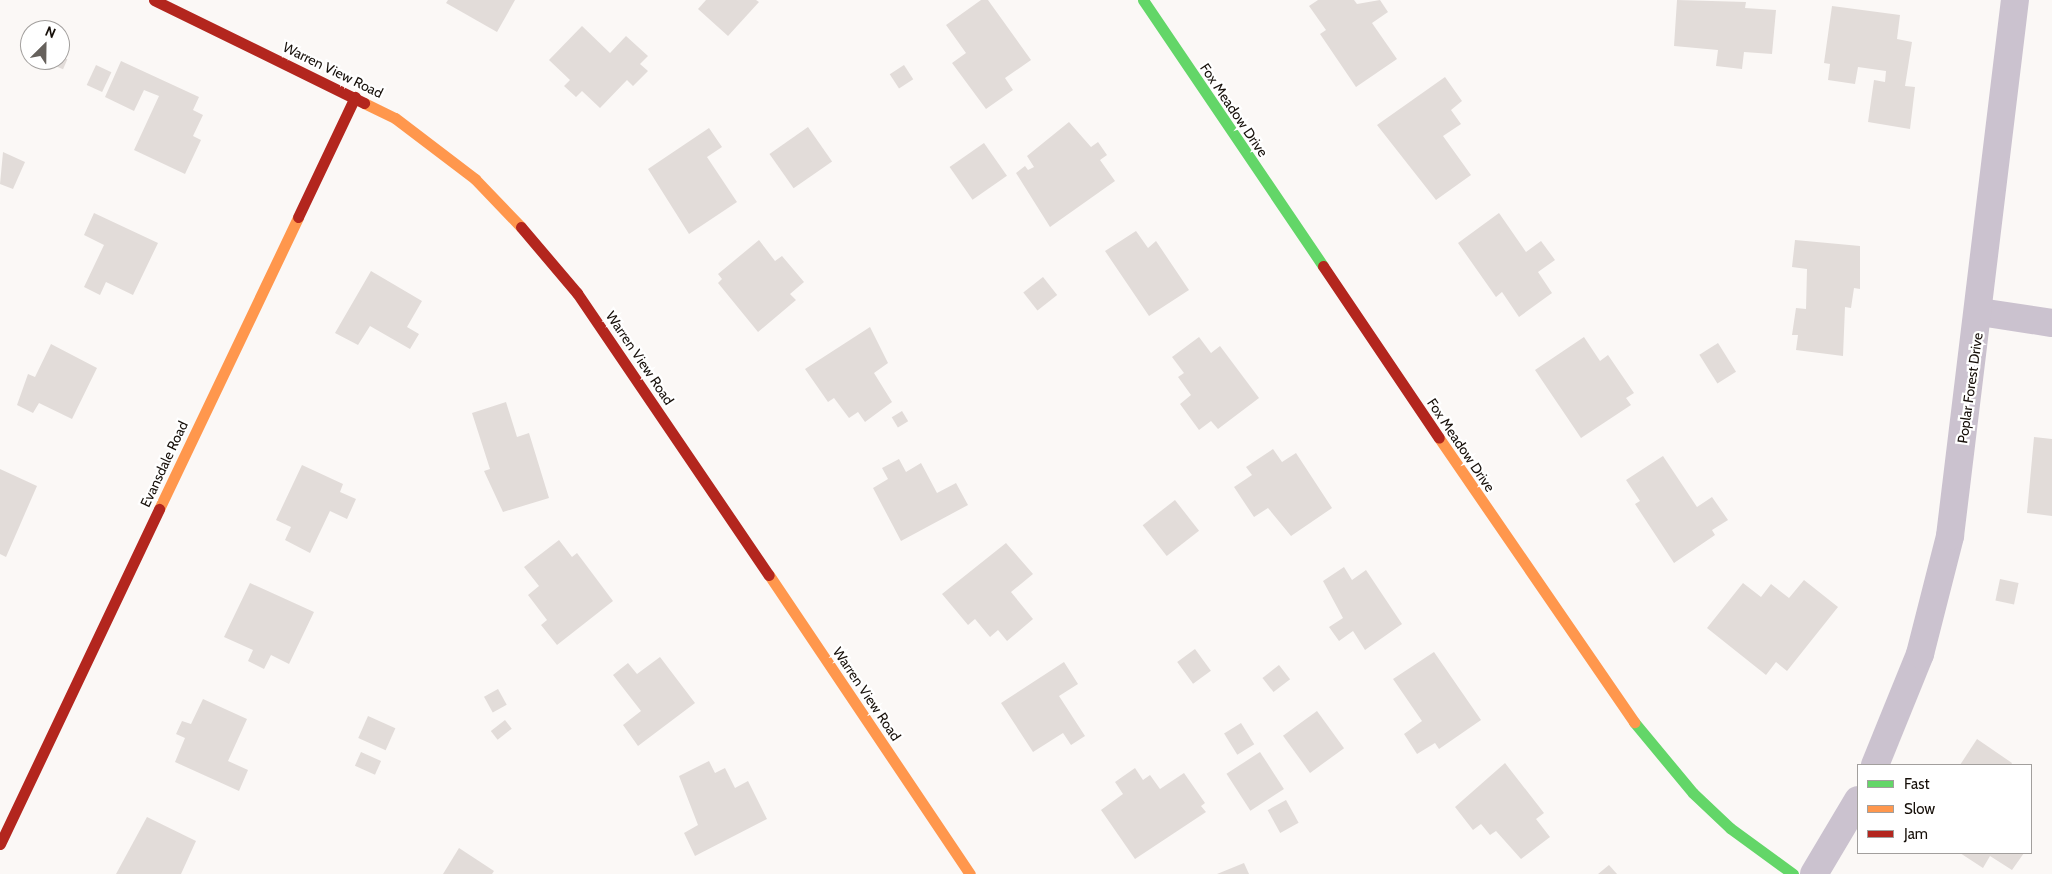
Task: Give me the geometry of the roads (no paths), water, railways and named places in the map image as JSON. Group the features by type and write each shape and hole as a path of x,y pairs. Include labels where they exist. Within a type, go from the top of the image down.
{"street":[{"name":"Warren View Road","path":"154,0 356,97 395,118 475,179 545,252 620,354 970,874"},
{"name":"Fox Meadow Drive","path":"1142,0 1617,701 1693,793 1730,828 1793,874"},
{"name":"Poplar Forest Drive","path":"1875,764 1920,654 1950,536 1980,312 2015,0"},
{"name":"Evansdale Road","path":"0,844 356,97"},
{"path":"1980,312 2052,324"},
{"path":"1814,874 1857,802"}]}
